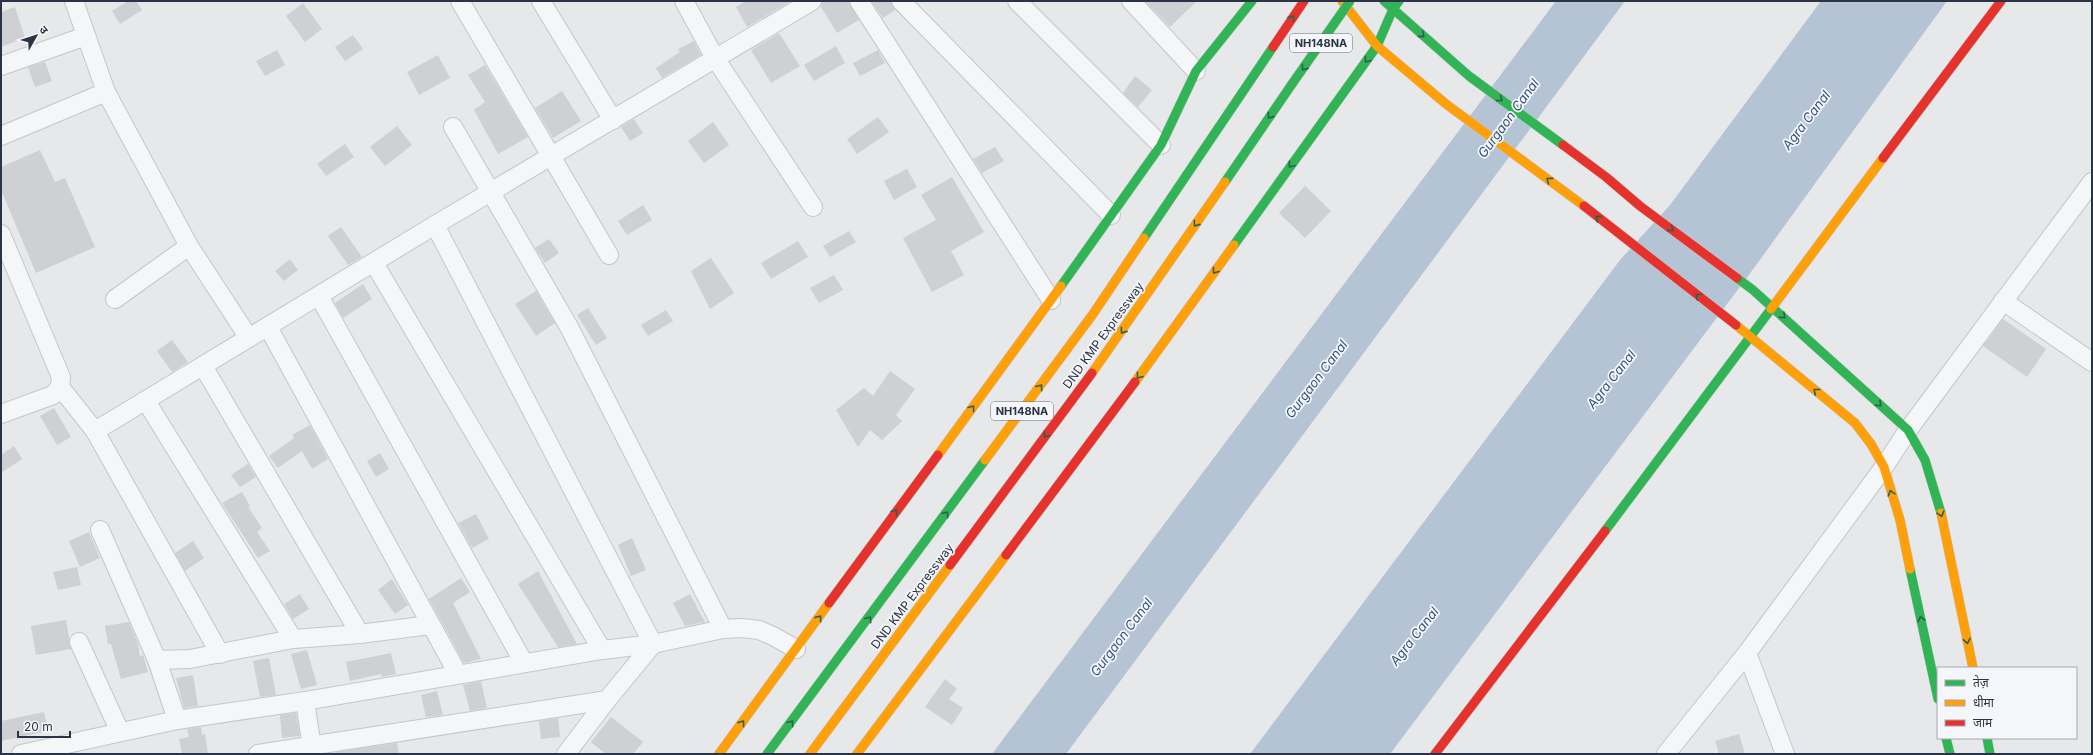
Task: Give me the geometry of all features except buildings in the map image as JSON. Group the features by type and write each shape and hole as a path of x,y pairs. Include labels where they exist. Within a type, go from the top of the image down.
{"main road":[{"name":"DND KMP Expressway","path":"767,754 1093,314 1264,58 1304,1"},
{"path":"1342,1 1377,46 1446,104 1580,203 1616,233 1729,319 1855,423 1872,444 1884,467 1900,520 1937,694"},
{"name":"DND KMP Expressway","path":"810,754 1118,338 1350,1"},
{"path":"1384,1 1469,76 1606,177 1640,206 1754,290 1908,430 1916,441 1926,464 1943,522 1973,667"},
{"path":"857,754 1147,366 1377,46 1392,9 1399,1"},
{"path":"1435,754 1751,337 1772,306 2002,1"},
{"path":"719,754 1052,300 1161,145 1196,71 1245,4"},
{"path":"1946,739 1950,754"},
{"path":"1987,739 1990,754"}],"street":[{"path":"74,1 106,92 189,246 249,338"},
{"path":"460,1 553,157 609,255"},
{"path":"541,1 614,120"},
{"path":"684,1 715,58 813,207"},
{"path":"95,431 435,225 553,157 715,58 812,1"},
{"path":"859,1 1052,300"},
{"path":"902,1 1111,215"},
{"path":"1017,1 1161,145"},
{"path":"1131,1 1196,71"},
{"path":"1,66 86,36"},
{"path":"1,136 106,92"},
{"path":"453,127 569,327 723,629"},
{"path":"1666,754 1747,653 1884,467 1908,430 2092,182"},
{"path":"435,225 653,644"},
{"path":"1,234 61,377 60,387 53,395 1,414"},
{"path":"115,299 189,246"},
{"path":"374,263 602,650"},
{"path":"319,296 524,663"},
{"path":"2003,301 2092,362"},
{"path":"268,327 458,674"},
{"path":"203,366 360,634"},
{"path":"60,387 95,431 220,654"},
{"path":"146,401 293,639"},
{"path":"100,530 157,660 177,720"},
{"path":"157,660 190,659 293,639 360,634 430,625"},
{"path":"21,754 177,720 305,701 602,650 653,644 723,629 742,628 759,630 796,649"},
{"path":"79,642 120,732"},
{"path":"566,754 607,700 653,644"},
{"path":"1747,653 1785,754"},
{"path":"258,754 312,750 607,700"},
{"path":"305,701 312,750"}],"water":[{"name":"Gurgaon Canal","path":"1556,1 1625,1 1066,754 992,754"},
{"name":"Agra Canal","path":"1821,1 1947,1 1754,268 1390,754 1250,754 1620,260 1670,205"}],"traffic: fast":[{"path":"1061,286 1161,145 1196,71 1252,1"},
{"path":"1292,84 1350,1"},
{"path":"1384,1 1469,76 1563,145"},
{"path":"1234,245 1377,46 1393,9 1399,1"},
{"path":"1144,238 1273,47"},
{"path":"1225,182 1292,84"},
{"path":"1737,278 1753,290 1908,430 1925,460 1941,513"},
{"path":"1605,531 1771,309"},
{"path":"767,754 985,460"},
{"path":"1910,569 1937,694"},
{"path":"1946,739 1950,754"},
{"path":"1987,739 1990,754"}],"traffic: slow":[{"path":"1342,1 1377,46 1446,104 1584,206"},
{"path":"1771,309 1883,158"},
{"path":"1092,373 1225,182"},
{"path":"985,460 1093,314 1144,238"},
{"path":"1135,382 1234,245"},
{"path":"938,455 1061,286"},
{"path":"1736,325 1855,423 1871,444 1884,467 1900,520 1910,569"},
{"path":"1941,513 1973,667"},
{"path":"857,754 1006,555"},
{"path":"810,754 950,565"},
{"path":"719,754 829,603"}],"traffic: jam":[{"path":"1273,47 1304,1"},
{"path":"1883,158 2001,1"},
{"path":"1563,145 1606,177 1640,206 1737,278"},
{"path":"1584,206 1736,325"},
{"path":"950,565 1092,373"},
{"path":"1006,555 1135,382"},
{"path":"829,603 938,455"},
{"path":"1435,754 1605,531"}]}
